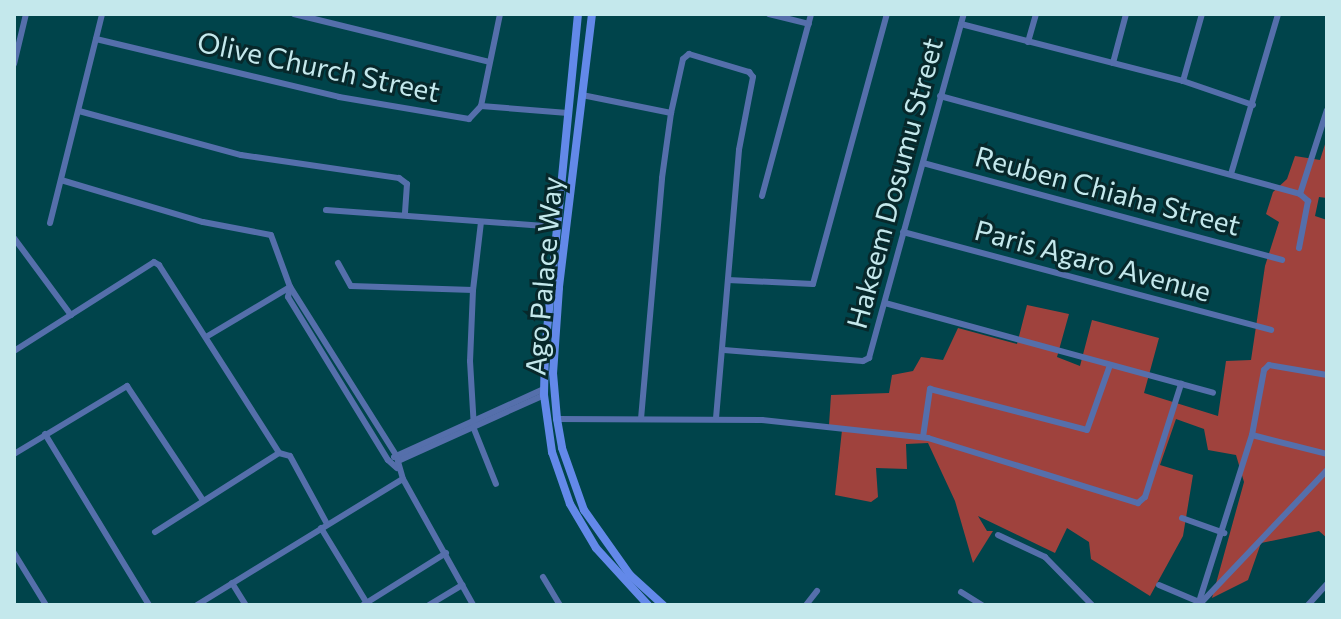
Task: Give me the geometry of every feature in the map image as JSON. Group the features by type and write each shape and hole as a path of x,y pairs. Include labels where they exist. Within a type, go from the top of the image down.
{"main road":[{"name":"Ago Palace Way","path":"592,14 559,288 553,373 557,419 565,460 584,510 630,575 663,605"},
{"name":"Ago Palace Way","path":"577,17 544,392 552,452 570,504 596,548 648,605"},
{"path":"577,17 590,26"},
{"path":"575,33 589,38"}],"street":[{"path":"14,64 26,14"},
{"path":"50,223 102,14"},
{"path":"294,14 489,62"},
{"path":"500,14 481,106 568,113"},
{"path":"769,14 809,24"},
{"path":"762,196 811,14"},
{"path":"728,280 813,284 887,14"},
{"name":"Hakeem Dosumu Street","path":"724,350 863,361 869,358 964,14"},
{"path":"1028,42 1036,14"},
{"path":"1113,63 1126,14"},
{"path":"1183,81 1202,14"},
{"path":"1231,174 1278,14"},
{"path":"961,24 1183,81 1253,105"},
{"name":"Olive Church Street","path":"96,39 339,97 459,118 469,119 481,106"},
{"path":"641,419 671,113 685,55 749,72 753,77 739,150 716,418"},
{"path":"582,95 671,113"},
{"path":"940,96 1300,194 1308,201 1299,248"},
{"path":"1300,194 1327,110"},
{"path":"79,111 241,155 399,178 407,184 405,215"},
{"name":"Reuben Chiaha Street","path":"923,163 1282,260"},
{"path":"61,180 203,222 271,235 290,287 394,462 473,605"},
{"path":"326,210 557,227"},
{"path":"481,222 473,290 470,361 474,426 496,484"},
{"name":"Paris Agaro Avenue","path":"903,232 1271,330"},
{"path":"14,238 71,315"},
{"path":"14,351 154,262 206,337 279,453 290,456 366,604 446,553"},
{"path":"338,263 351,286 473,290"},
{"path":"206,337 290,287"},
{"path":"885,303 1213,393"},
{"path":"923,437 930,389 1087,430 1110,365"},
{"path":"1199,604 1224,533 1252,435 1267,367 1327,375"},
{"path":"557,419 716,418 923,437 1138,503 1145,497 1181,384"},
{"path":"14,454 127,386 202,499"},
{"path":"394,462 544,392"},
{"path":"45,434 149,605"},
{"path":"1252,435 1327,454"},
{"path":"155,532 202,499 279,453"},
{"path":"1199,604 1327,470"},
{"path":"197,605 403,479"},
{"path":"1182,518 1224,533"},
{"path":"998,535 1045,557 1092,605"},
{"path":"14,553 46,605"},
{"path":"543,577 560,605"},
{"path":"232,583 246,605"},
{"path":"1308,605 1327,584"},
{"path":"429,605 462,585"},
{"path":"1159,585 1199,604"},
{"path":"806,605 817,591"},
{"path":"961,592 982,605"}],"shaded area":[{"path":"1327,138 1327,198 1319,197 1315,216 1327,220 1327,538 1319,531 1261,543 1248,580 1212,598 1244,482 1236,455 1208,450 1204,429 1176,419 1160,465 1193,475 1183,536 1150,596 1091,559 1089,542 1067,528 1055,553 978,516 987,531 993,531 973,563 955,501 928,443 906,444 907,469 876,468 878,497 871,502 835,495 842,430 829,425 831,395 889,393 892,375 913,371 921,357 943,360 958,328 1017,344 1027,305 1069,314 1057,357 1080,366 1092,320 1159,338 1144,393 1218,416 1226,361 1251,360 1265,266 1279,222 1266,214 1273,192 1287,179 1295,156 1320,160"}]}
